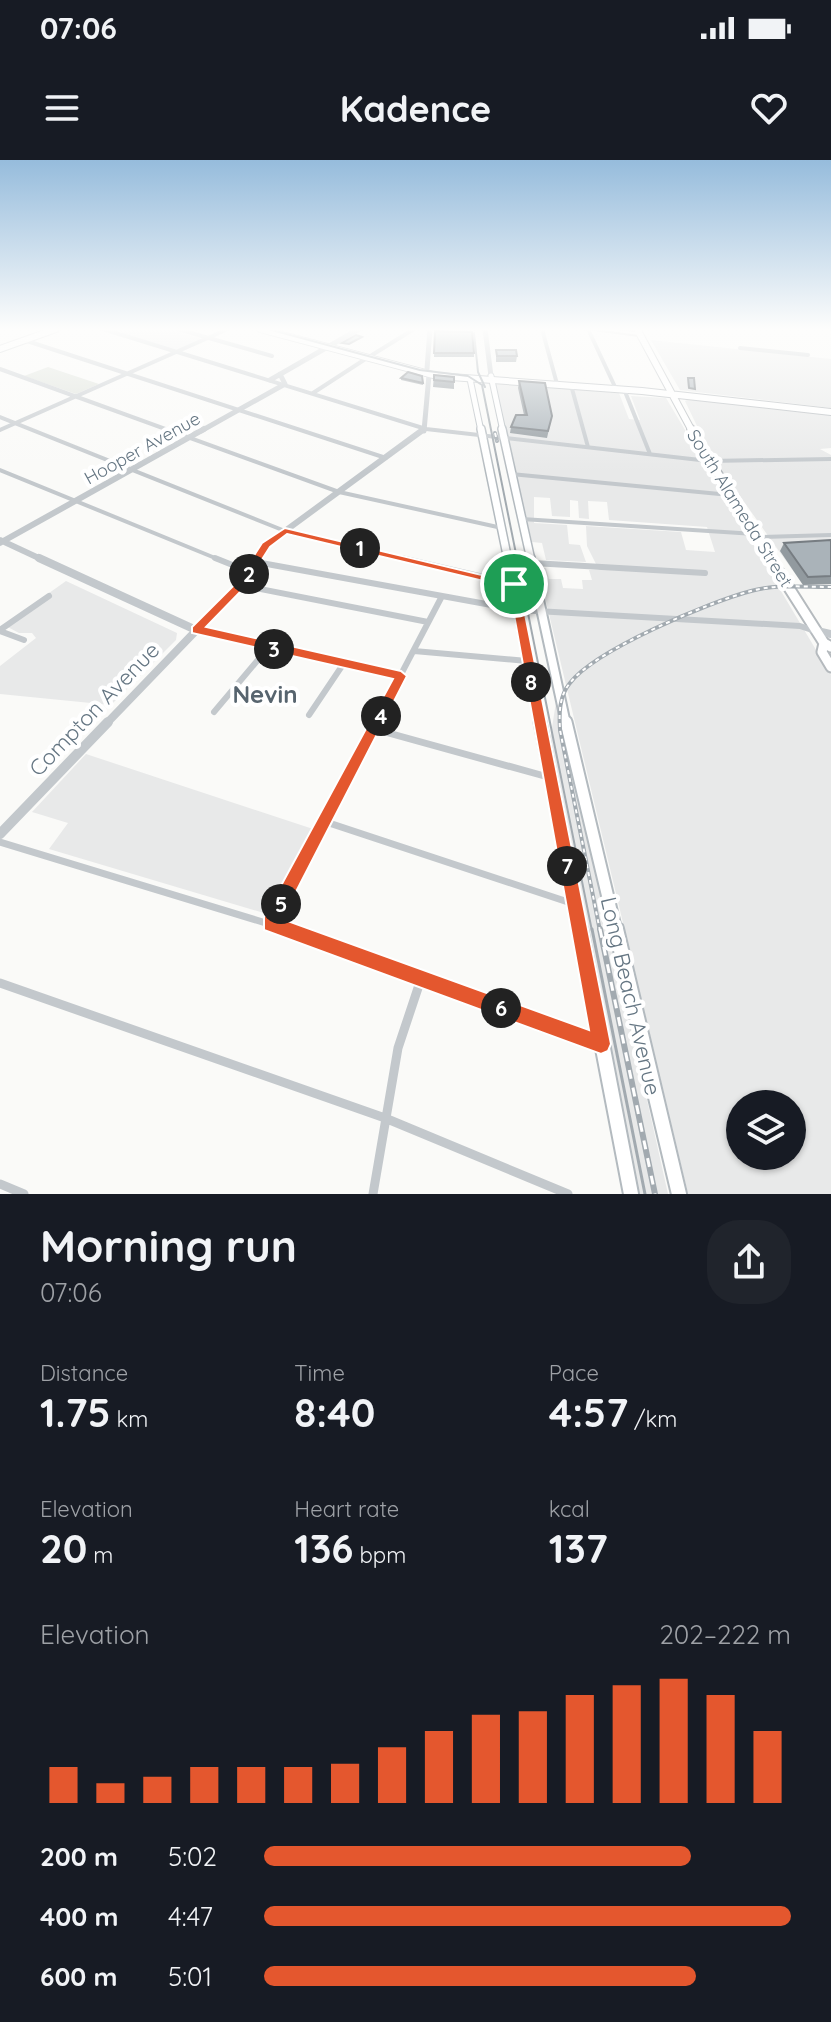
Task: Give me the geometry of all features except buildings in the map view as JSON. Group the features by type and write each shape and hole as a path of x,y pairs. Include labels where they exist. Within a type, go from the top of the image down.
{"main road":[{"path":"456,377 470,380 491,378"},
{"path":"470,380 478,377"},
{"path":"488,377 831,412"},
{"name":"South Alameda Street","path":"663,377 730,495 817,631 829,641 822,652 831,667"},
{"name":"Long Beach Avenue","path":"491,378 568,732 679,1194"},
{"name":"Long Beach Avenue","path":"470,380 514,584 548,777 631,1194"}],"street":[{"path":"22,377 339,492 502,528"},
{"path":"0,430 119,377"},
{"path":"141,377 386,459"},
{"path":"261,377 426,429 709,461 831,459"},
{"path":"270,380 275,377"},
{"path":"282,377 285,384"},
{"path":"313,393 337,377"},
{"path":"426,429 428,377"},
{"path":"555,377 557,384"},
{"path":"614,377 650,454"},
{"name":"Hooper Avenue","path":"1,541 285,384"},
{"path":"571,385 588,447"},
{"path":"0,417 285,531 514,584"},
{"name":"Compton Avenue","path":"0,834 240,585 266,545 426,429"},
{"path":"0,470 250,572"},
{"path":"511,474 730,495"},
{"path":"522,519 757,535 831,535"},
{"path":"1,541 196,630 401,676"},
{"path":"256,562 519,610 800,626 817,631"},
{"path":"533,563 705,573"},
{"path":"240,585 428,622"},
{"path":"0,631 49,596"},
{"path":"270,923 326,822 441,598"},
{"path":"0,631 24,640"},
{"path":"214,712 268,648"},
{"path":"414,651 527,661"},
{"path":"309,715 344,663"},
{"path":"374,729 548,777"},
{"path":"326,822 574,904"},
{"path":"0,842 270,923 601,1044"},
{"path":"373,1194 398,1048 421,979"},
{"path":"0,983 385,1118 568,1194"},
{"path":"0,1184 24,1194"}],"shaded area":[{"path":"28,377 79,377 99,384 76,394"},
{"path":"673,377 831,377 831,408 680,390"},
{"path":"494,383 619,393 629,419 640,420 631,396 666,398 831,675 831,1194 688,1194 538,568 546,568 549,579 561,579 563,588 583,589 582,580 592,580 589,570 599,570 587,546 586,526 681,532 686,550 715,552 707,527 609,520 607,502 588,501 589,519 579,518 578,501 570,500 570,517 552,516 550,498 534,497 534,523 567,525 569,544 580,545 586,562 546,560 542,543 532,542"},
{"path":"685,401 831,415 831,448 820,449 831,455 831,585 803,585 725,475"},
{"path":"66,581 177,633 176,640 111,705 0,694 0,666 36,638 32,633 19,633 4,625"},
{"path":"557,696 668,1194 635,1194 551,769 550,740"},
{"path":"86,754 313,829 267,914 49,849 68,823 32,812"}],"tram line":[{"path":"470,377 482,385 592,931"},
{"path":"480,377 485,387"},
{"path":"592,929 645,1194"}],"railway":[{"path":"495,433 497,441"},
{"path":"600,931 560,730 560,705 566,688 583,670 627,642 709,605 761,589 831,587"},
{"path":"600,929 655,1194"}],"district":[{"name":"Nevin","path":"265,694"}],"route":[{"path":"285,531 514,584 548,777 601,1044 270,923 401,676 196,630 240,585 266,545 285,531"}]}
